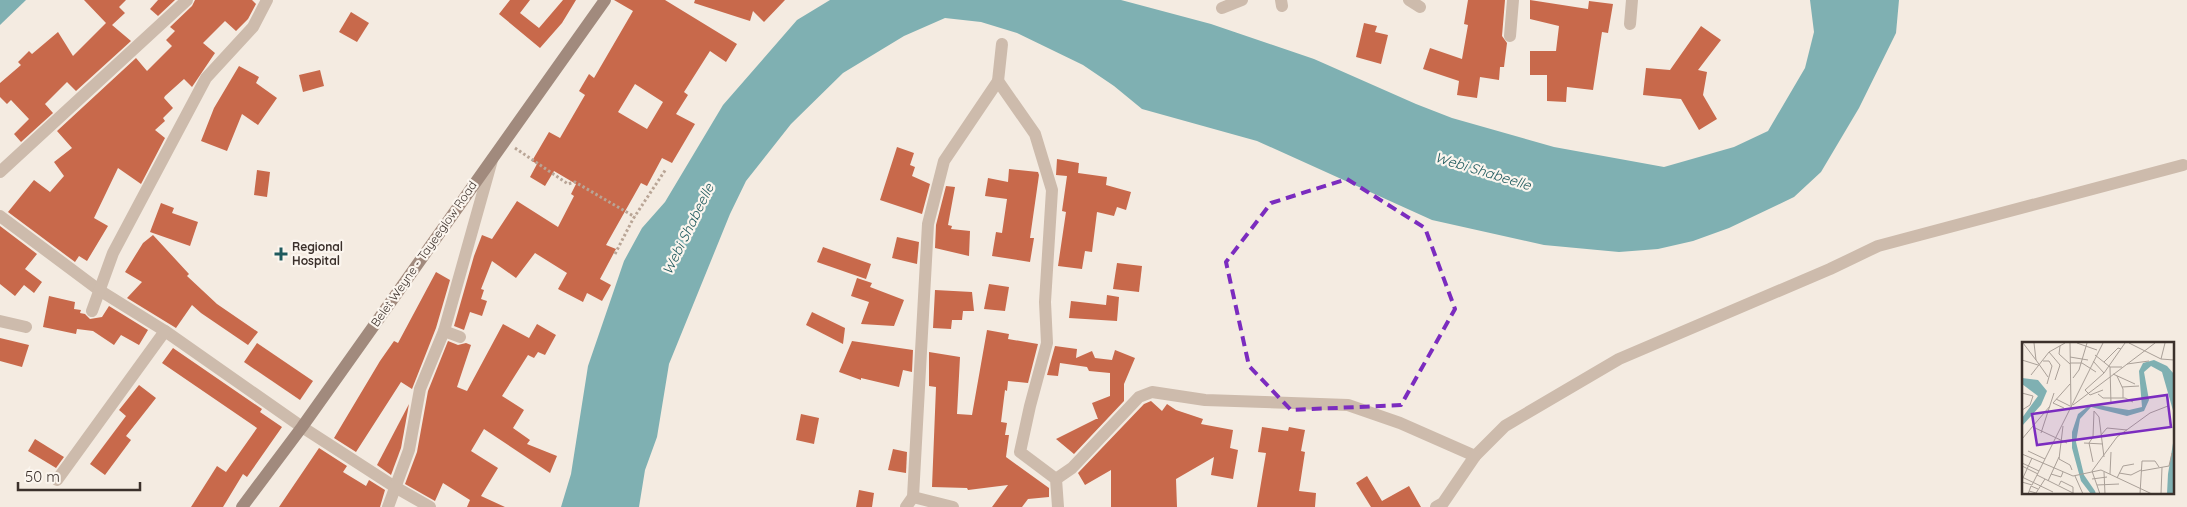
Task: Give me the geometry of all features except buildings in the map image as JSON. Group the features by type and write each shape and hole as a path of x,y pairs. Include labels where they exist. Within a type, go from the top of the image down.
{"main road":[{"name":"Belet Weyne - Tayeeglow Road","path":"242,507 302,427 493,155 605,0"}],"street":[{"path":"0,172 187,0"},
{"path":"92,311 113,253 206,78 253,27 267,0"},
{"path":"1222,8 1242,0"},
{"path":"1510,36 1513,0"},
{"path":"1630,24 1632,0"},
{"path":"953,507 910,502 928,224 944,161 998,81 1002,44"},
{"path":"998,81 1035,134 1052,190 1046,302 1047,343 1020,452 1056,478"},
{"path":"388,507 410,450 420,390 444,331 493,155"},
{"path":"1436,507 1443,503 1474,456 1505,426 1619,359 1830,269 1878,246 2183,165"},
{"path":"0,216 99,290 165,331 302,427 395,487 430,507"},
{"path":"0,321 26,327"},
{"path":"57,480 165,331"},
{"path":"444,331 460,337"},
{"path":"1056,478 1072,468 1138,397 1152,392 1205,400 1348,406 1400,423 1474,456"},
{"path":"1056,478 1058,507"}],"path":[{"path":"504,140 568,184 575,182 635,217"},
{"path":"615,254 633,219 666,169"}],"highlighted area":[{"path":"1347,179 1425,228 1455,309 1401,405 1291,410 1249,366 1226,262 1271,203"}],"water":[{"path":"0,0 26,0 0,25"},
{"name":"Webi Shabeelle","path":"830,0 1121,0 1211,24 1314,59 1452,118 1554,147 1664,167 1734,147 1768,131 1805,68 1814,32 1810,0 1899,0 1896,33 1859,108 1821,172 1794,197 1729,228 1693,241 1658,249 1619,252 1544,245 1432,220 1257,141 1142,109 1114,86 1083,65 1017,33 981,22 945,18 904,36 843,73 791,124 746,181 730,214 669,364 657,437 645,470 639,507 561,507 571,474 588,366 624,261 642,228 665,202 723,105 797,20"}],"place":[{"name":"Regional Hospital","path":"281,254"}]}
